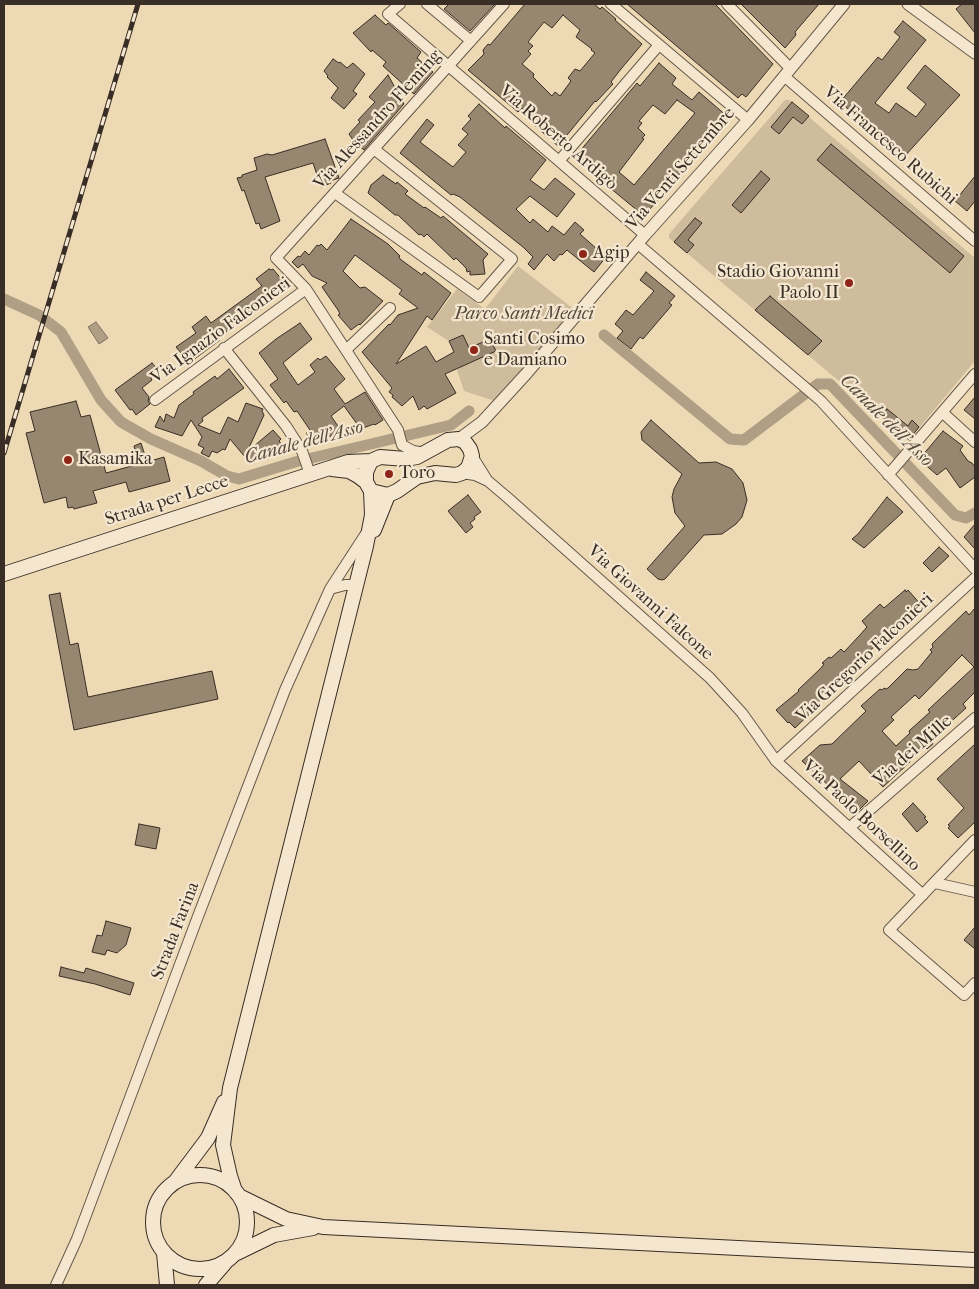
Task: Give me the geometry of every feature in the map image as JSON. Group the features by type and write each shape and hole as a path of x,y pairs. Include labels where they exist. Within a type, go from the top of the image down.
{"main road":[{"path":"366,546 388,495 417,477 434,473 456,475 468,468 471,452 465,442 460,439"},
{"name":"Strada per Lecce","path":"4,574 308,470 329,469 348,462 371,461 380,457 406,459 417,457 448,440 460,439"},
{"path":"206,1285 232,1257 244,1240 247,1225 246,1210 230,1176 223,1145 230,1088 366,546 372,515 366,472 371,461"},
{"path":"329,469 349,471 368,486 388,495"},
{"path":"230,1088 208,1138 175,1182 163,1193 155,1207 152,1223 156,1239 164,1253 174,1262 187,1268 201,1270 215,1267 274,1235 323,1226"},
{"path":"175,1182 193,1176 213,1177 225,1182 237,1193 286,1219 323,1226 975,1260"},
{"path":"164,1253 167,1285"}],"street":[{"name":"Via Roberto Ardigò","path":"400,4 388,14 559,161 642,240 821,401 891,471 975,569"},
{"path":"427,4 471,41"},
{"name":"Via Alessandro Fleming","path":"306,289 276,258 504,4"},
{"path":"611,4 748,120"},
{"name":"Via Francesco Rubichi","path":"727,4 787,72 975,241"},
{"name":"Via Venti Settembre","path":"460,439 482,422 572,322 748,120 844,4"},
{"path":"908,4 975,53"},
{"path":"559,161 659,45"},
{"path":"335,193 479,297 512,258 374,149"},
{"path":"306,289 398,430 402,445 413,451 426,453"},
{"name":"Via Ignazio Falconieri","path":"155,400 306,289"},
{"path":"346,350 390,308"},
{"path":"224,348 286,426 302,452 308,470"},
{"path":"891,471 975,374"},
{"path":"942,412 975,442"},
{"name":"Via Venti Settembre","path":"471,452 475,435 482,422"},
{"name":"Via Giovanni Falcone","path":"471,452 488,481"},
{"name":"Via Giovanni Falcone","path":"462,473 475,475 488,481 710,678 742,713 776,761"},
{"name":"Strada Farina","path":"56,1285 77,1239 193,928 285,690 330,590 369,530"},
{"name":"Via Gregorio Falconieri","path":"776,761 975,578"},
{"path":"330,590 345,585 356,585"},
{"name":"Via dei Mille","path":"849,828 975,718"},
{"name":"Via Paolo Borsellino","path":"776,761 923,896"},
{"path":"975,840 890,930 964,995 975,983"},
{"path":"935,883 975,892"}],"green space":[{"name":"Stadio Giovanni Paolo II","path":"785,100 789,100 975,258 975,361 909,440 669,238 669,234"},
{"name":"Parco Santi Medici","path":"518,266 575,310 495,401 464,391 457,370 461,366 495,351 490,339 469,348 449,341 427,327 457,289 485,309"}],"shaded area":[{"path":"96,322 108,338 99,344 88,327"}],"building":[{"path":"449,4 495,4 470,31 444,9"},
{"path":"525,4 594,4 600,9 602,7 642,44 611,82 613,84 595,101 558,146 531,122 534,118 522,108 518,112 468,70 484,54 483,50 488,44 490,45","holes":["563,15 580,30 576,37 595,53 580,71 575,69 568,78 571,81 560,96 555,92 552,96 533,77 534,74 522,64 531,54 528,51 533,46 528,42 544,22 552,28"]},
{"path":"627,4 715,4 773,64 746,97 742,94 738,98"},
{"path":"741,4 819,4 795,32 796,35 785,48"},
{"path":"962,4 975,4 975,33 956,9"},
{"path":"375,15 386,25 388,23 421,52 417,58 433,72 414,94 383,66 386,62 372,50 371,52 353,33"},
{"path":"903,21 926,40 875,103 889,113 896,103 916,117 926,104 907,88 925,65 960,95 904,157 840,102 878,57 882,60 900,37 894,32"},
{"path":"333,59 347,68 353,63 365,74 353,91 357,94 344,109 331,98 338,88 324,71"},
{"path":"659,63 676,78 672,84 692,100 699,92 728,117 644,216 574,158 637,83 640,86","holes":["677,100 695,113 634,185 619,172 644,139 642,138 645,135 638,128 642,123 639,121 653,105 665,114"]},
{"path":"388,75 404,104 364,150 355,143 349,134 360,122 358,120 375,102 369,97"},
{"path":"792,102 809,116 802,124 793,117 779,134 771,127"},
{"path":"479,104 505,128 506,126 546,160 530,180 544,190 555,178 575,194 557,217 530,196 516,209 530,223 533,219 548,232 552,226 564,235 575,222 584,230 580,234 606,257 594,272 567,250 554,261 547,254 534,270 528,264 533,257 523,247 460,197 451,195 400,153 427,119 434,125 420,142 453,167 466,152 458,145 468,134 462,129 471,119 468,116"},
{"path":"325,139 339,178 321,187 313,163 265,177 280,221 261,229 259,223 256,224 244,190 242,191 237,178 257,170 254,158 267,154 272,155"},
{"path":"831,144 964,256 950,273 817,160"},
{"path":"761,171 770,179 741,213 732,205"},
{"path":"383,175 396,184 397,182 408,191 405,194 424,208 441,218 443,216 488,254 483,260 485,274 470,275 470,271 467,272 466,268 456,258 454,260 427,234 424,237 421,234 419,235 398,215 395,215 368,193 371,185"},
{"path":"975,176 975,201 967,211 955,201"},
{"path":"695,218 702,223 688,240 694,245 687,253 674,242"},
{"path":"351,219 388,244 400,256 400,259 422,275 424,272 451,293 432,320 427,316 396,364 426,346 436,362 454,352 449,341 463,335 469,348 490,339 496,351 445,374 456,393 427,409 424,406 419,410 413,396 402,406 389,392 392,388 362,352 398,315 418,308 399,294 402,290 355,255 343,271 360,288 365,287 383,301 360,325 351,330 338,315 340,314 338,310 322,287 327,283 312,276 303,264 298,268 292,262 305,251 309,255 317,245 321,244 327,250"},
{"path":"269,269 273,269 288,287 260,310 239,324 237,322 218,339 220,340 189,363 176,347 196,333 192,327 206,316 211,323 262,286 256,279"},
{"path":"646,272 675,296 669,303 672,305 643,339 640,337 631,349 617,338 623,331 615,324 626,310 633,315 654,291 640,280"},
{"path":"770,296 822,341 808,355 755,310"},
{"path":"300,323 312,339 283,363 298,385 315,372 310,365 318,358 320,360 326,356 345,379 334,389 345,404 365,392 383,420 375,425 363,428 361,426 360,428 344,406 331,416 340,429 328,438 324,434 313,442 306,433 310,430 297,411 294,412 286,401 284,403 270,385 278,379 259,353"},
{"path":"152,363 159,371 142,388 149,397 148,401 150,404 136,415 115,390"},
{"path":"229,369 244,388 202,418 203,421 198,425 220,434 228,417 238,422 246,403 263,409 264,415 247,452 273,430 281,439 279,441 285,449 278,455 276,452 267,459 265,457 260,461 258,459 253,463 246,454 245,457 230,439 225,450 223,449 217,453 212,451 209,457 201,453 204,448 198,445 202,437 191,420 182,436 155,427 160,416 164,422 166,414 174,418 179,405 194,394 193,392 215,376 217,379"},
{"path":"975,397 975,419 964,410"},
{"name":"Kasamika","path":"76,401 81,417 90,415 106,473 139,464 134,446 141,443 147,462 164,457 170,481 129,492 126,482 93,491 97,503 74,509 73,507 68,508 66,497 44,503 26,433 35,431 30,412"},
{"path":"887,409 908,426 912,420 919,427 909,440 881,416"},
{"path":"651,420 699,463 716,462 732,469 743,483 747,500 742,517 736,524 722,534 704,535 665,579 662,580 658,579 647,569 685,526 675,513 672,497 682,474 642,440 641,432"},
{"path":"943,431 963,446 960,450 975,467 975,477 960,488 946,468 937,475 921,461 924,457 922,456"},
{"path":"468,495 481,512 474,517 475,519 470,523 473,527 466,533 448,511"},
{"path":"887,497 903,512 864,548 852,539"},
{"path":"975,524 975,549 964,537"},
{"path":"939,547 949,556 932,572 923,563"},
{"path":"905,590 906,592 908,590 922,606 914,614 914,617 910,618 898,630 900,631 880,648 877,645 854,662 856,665 853,668 857,671 840,685 837,686 834,683 819,701 821,703 795,728 788,723 776,710 799,691 829,657 831,658 841,649 844,652 867,627 862,621 880,604 884,608"},
{"path":"60,593 70,645 78,643 88,697 212,671 218,699 74,730 49,595"},
{"path":"975,608 975,692 963,704 966,708 944,728 932,742 933,744 927,749 925,747 909,760 910,762 883,787 859,761 840,779 868,801 857,812 802,761 820,745 832,744 866,711 861,706 880,689 888,688 907,669 918,669 932,652 930,650 933,647 932,644 966,611 969,615","holes":["962,655 974,667 928,710 930,712 896,746 882,731 894,720 891,717 915,695 919,699"]},
{"path":"975,744 975,822 958,838 948,828 950,826 948,825 964,808 937,779"},
{"path":"913,803 926,817 924,818 928,822 917,832 902,814"},
{"path":"139,824 160,828 156,849 135,845"},
{"path":"106,921 131,928 126,945 117,953 107,950 105,955 92,952 97,935 102,936"},
{"path":"975,927 975,949 964,940"},
{"path":"61,967 84,973 86,968 134,983 130,995 95,984 59,976"}],"waterway":[{"name":"Canale dell'Asso","path":"4,299 39,315 61,332 101,400 121,422 151,439 201,461 227,476 239,479 295,462 451,425 469,411"},
{"name":"Canale dell'Asso","path":"604,335 730,439 744,440 818,384 830,384 955,515 966,518 975,513"}],"railway":[{"path":"4,453 138,4"}],"place":[{"name":"Agip","path":"583,254"},
{"name":"Stadio Giovanni Paolo II","path":"849,283"},
{"name":"Santi Cosimo e Damiano","path":"474,350"},
{"name":"Kasamika","path":"68,460"},
{"name":"Toro","path":"389,474"}]}
